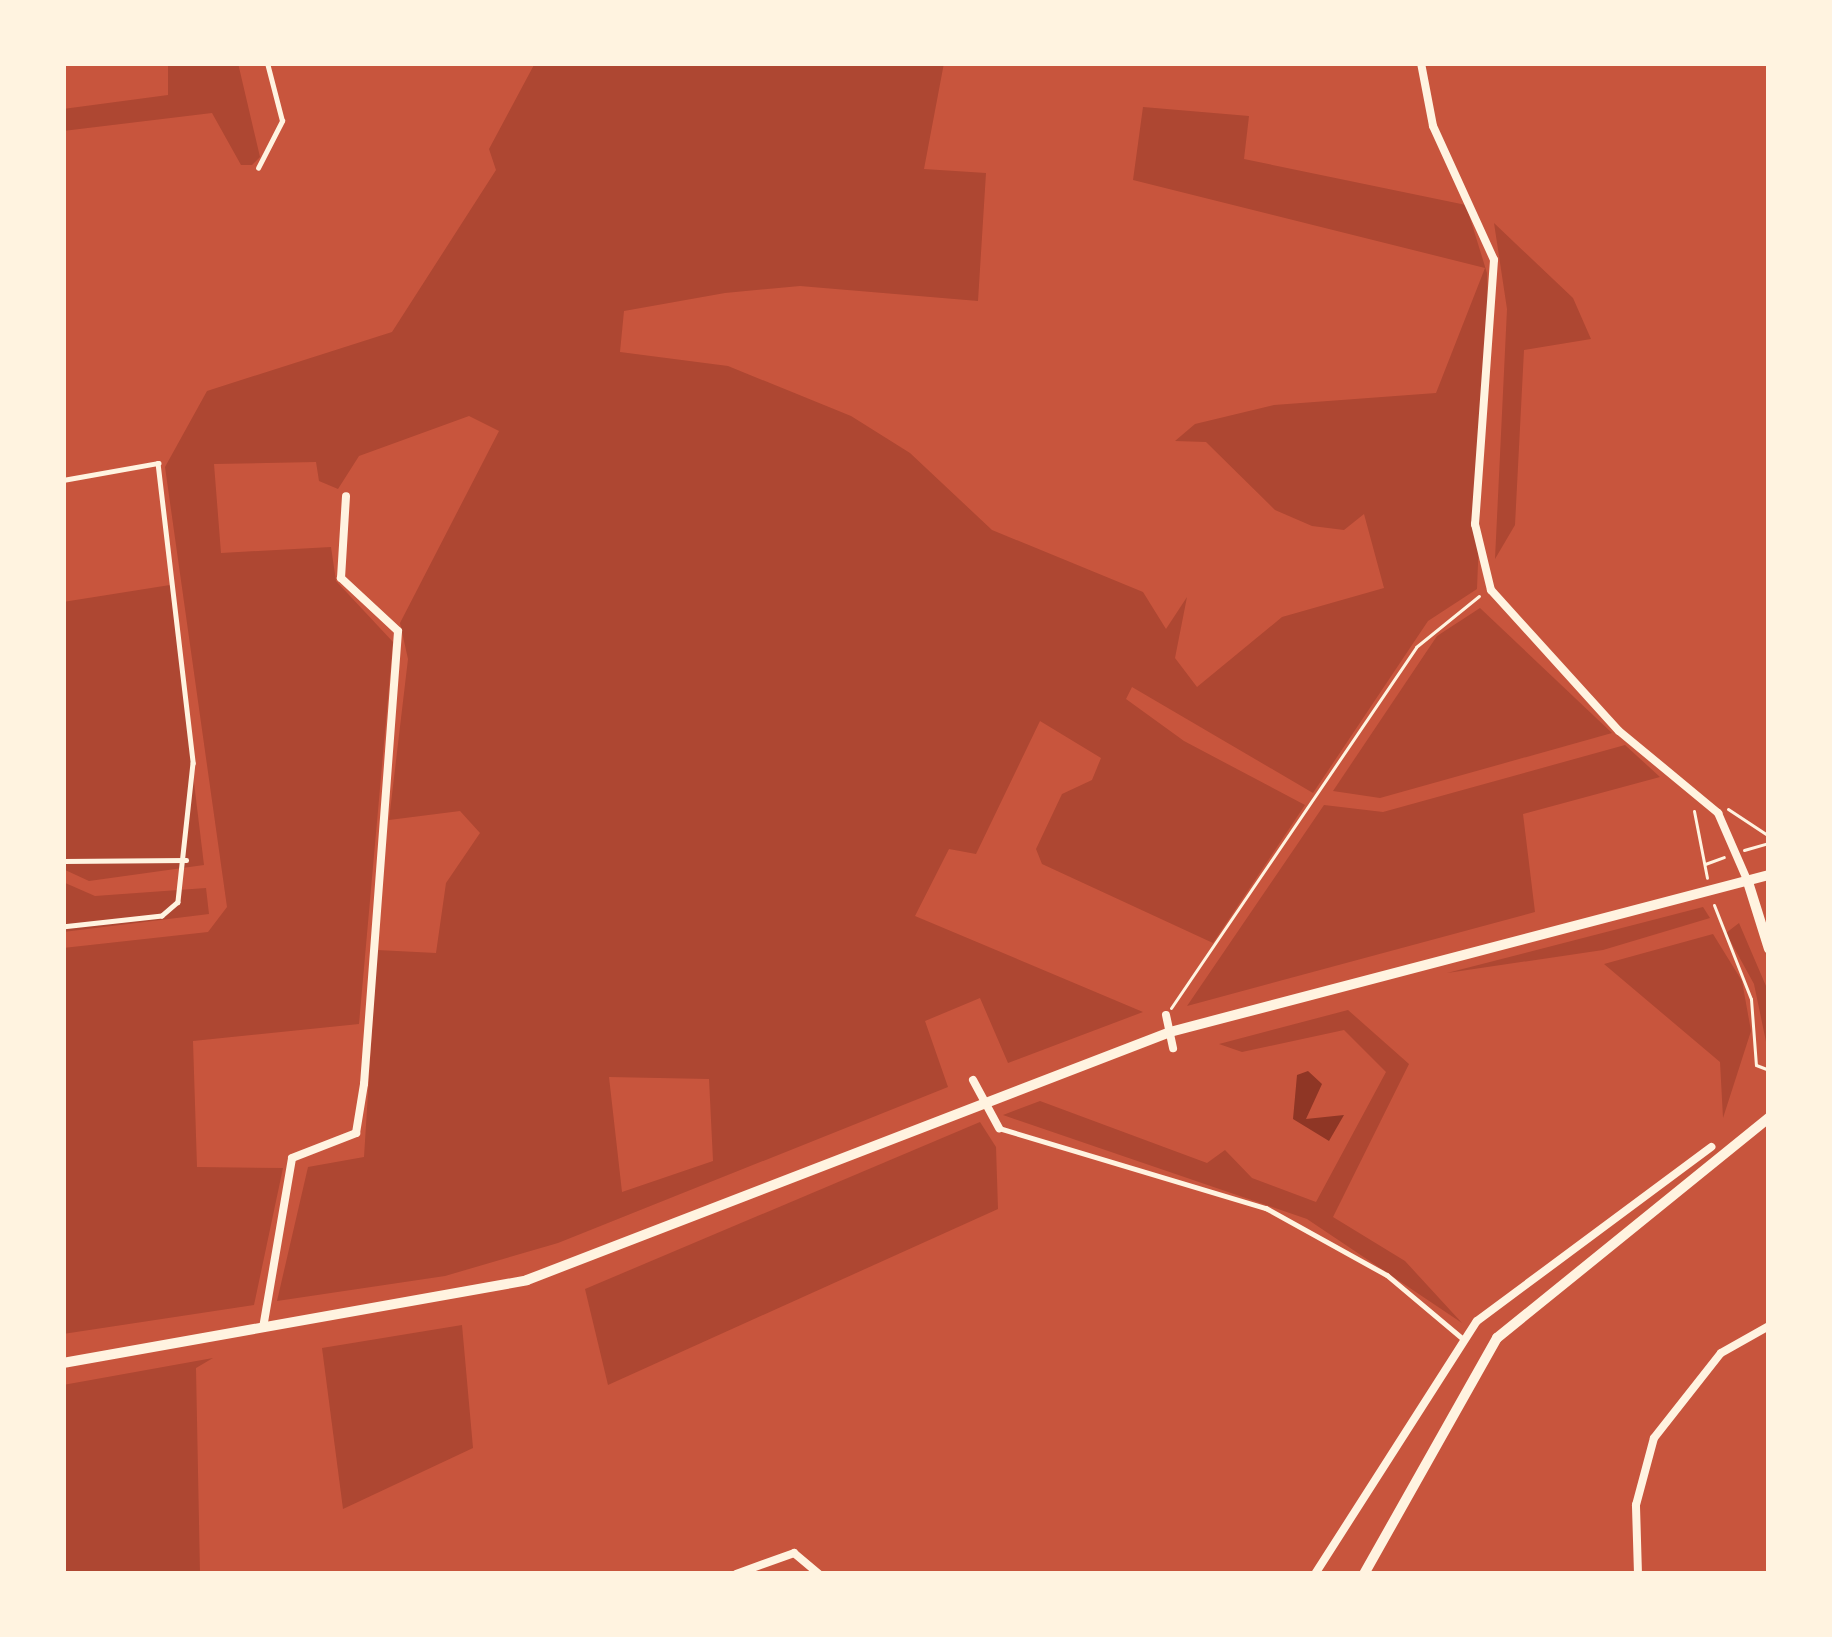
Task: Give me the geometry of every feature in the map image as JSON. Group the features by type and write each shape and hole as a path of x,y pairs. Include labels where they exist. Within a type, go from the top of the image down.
{"main road":[{"path":"63,1363 527,1280 980,1097 1170,1032 1769,875"},
{"path":"1748,882 1769,949"},
{"path":"1364,1574 1497,1338 1769,1118"}],"street":[{"path":"1420,63 1432,127 1494,260 1475,524 1492,590 1726,825 1748,882"},
{"path":"263,1328 292,1158 356,1133 364,1084 398,631 341,578 346,496"},
{"path":"1166,1015 1173,1048"},
{"path":"973,1080 999,1128"},
{"path":"1315,1574 1462,1338 1712,1147"},
{"path":"1638,1574 1636,1505 1654,1438 1721,1353 1769,1325"},
{"path":"736,1574 794,1553 819,1574"}],"lane":[{"path":"259,168 282,121 267,63"},
{"path":"63,480 158,463 193,763 185,889 162,916 63,927"},
{"path":"63,861 186,860"},
{"path":"999,1128 1266,1208 1387,1275 1462,1338"}],"path":[{"path":"1166,1015 1428,631 1492,590"},
{"path":"1684,787 1703,865"},
{"path":"1720,927 1751,999 1756,1065 1769,1070"}],"shaded area":[{"path":"168,63 238,63 260,157 252,165 241,165 212,113 63,131 63,109 168,95"},
{"path":"535,63 944,63 924,169 986,173 978,301 800,286 725,293 624,311 620,352 728,366 851,416 910,453 992,530 1143,592 1166,629 1187,597 1175,658 1197,687 1282,617 1384,588 1364,514 1344,530 1312,526 1275,510 1206,442 1175,441 1195,424 1274,405 1436,393 1485,268 1133,180 1143,107 1249,116 1244,159 1466,205 1487,273 1477,589 1428,621 1313,793 1132,687 1126,699 1184,741 1305,805 1213,943 1042,864 1036,849 1062,794 1092,780 1101,758 1040,721 976,854 949,849 915,916 1143,1012 1008,1063 980,998 925,1021 948,1087 558,1243 445,1276 277,1301 308,1167 364,1157 377,950 436,953 446,883 480,833 460,811 389,820 408,659 400,623 499,431 469,416 359,456 338,489 319,481 316,462 214,464 221,553 331,547 336,581 393,642 359,1024 193,1041 197,1167 283,1168 254,1305 63,1334 63,948 208,932 227,907 165,467 207,391 392,332 496,170 489,149","holes":["609,1077 709,1079 713,1161 622,1192"]},
{"path":"1494,223 1573,298 1591,339 1524,350 1515,525 1495,559 1507,309"},
{"path":"170,585 204,865 89,881 63,869 63,602"},
{"path":"1480,608 1612,733 1380,798 1333,791 1437,636"},
{"path":"1625,745 1660,777 1523,814 1535,912 1187,1006 1324,805 1383,812"},
{"path":"63,882 95,896 206,888 209,914 63,932"},
{"path":"1703,907 1710,918 1603,950 1447,973"},
{"path":"1739,923 1769,993 1769,1056 1754,984 1726,933"},
{"path":"1713,934 1742,981 1751,1031 1723,1118 1720,1062 1604,964"},
{"path":"1348,1010 1409,1064 1333,1217 1405,1261 1462,1323 1307,1219 1003,1115 1040,1101 1207,1163 1225,1150 1252,1178 1316,1202 1386,1072 1344,1030 1242,1052 1219,1044"},
{"path":"1308,1071 1322,1084 1306,1119 1344,1115 1329,1141 1293,1119 1297,1075"},
{"path":"980,1122 996,1147 998,1209 608,1385 585,1289"},
{"path":"462,1325 473,1448 343,1509 322,1348"},
{"path":"213,1358 196,1368 200,1574 63,1574 63,1385"}]}
